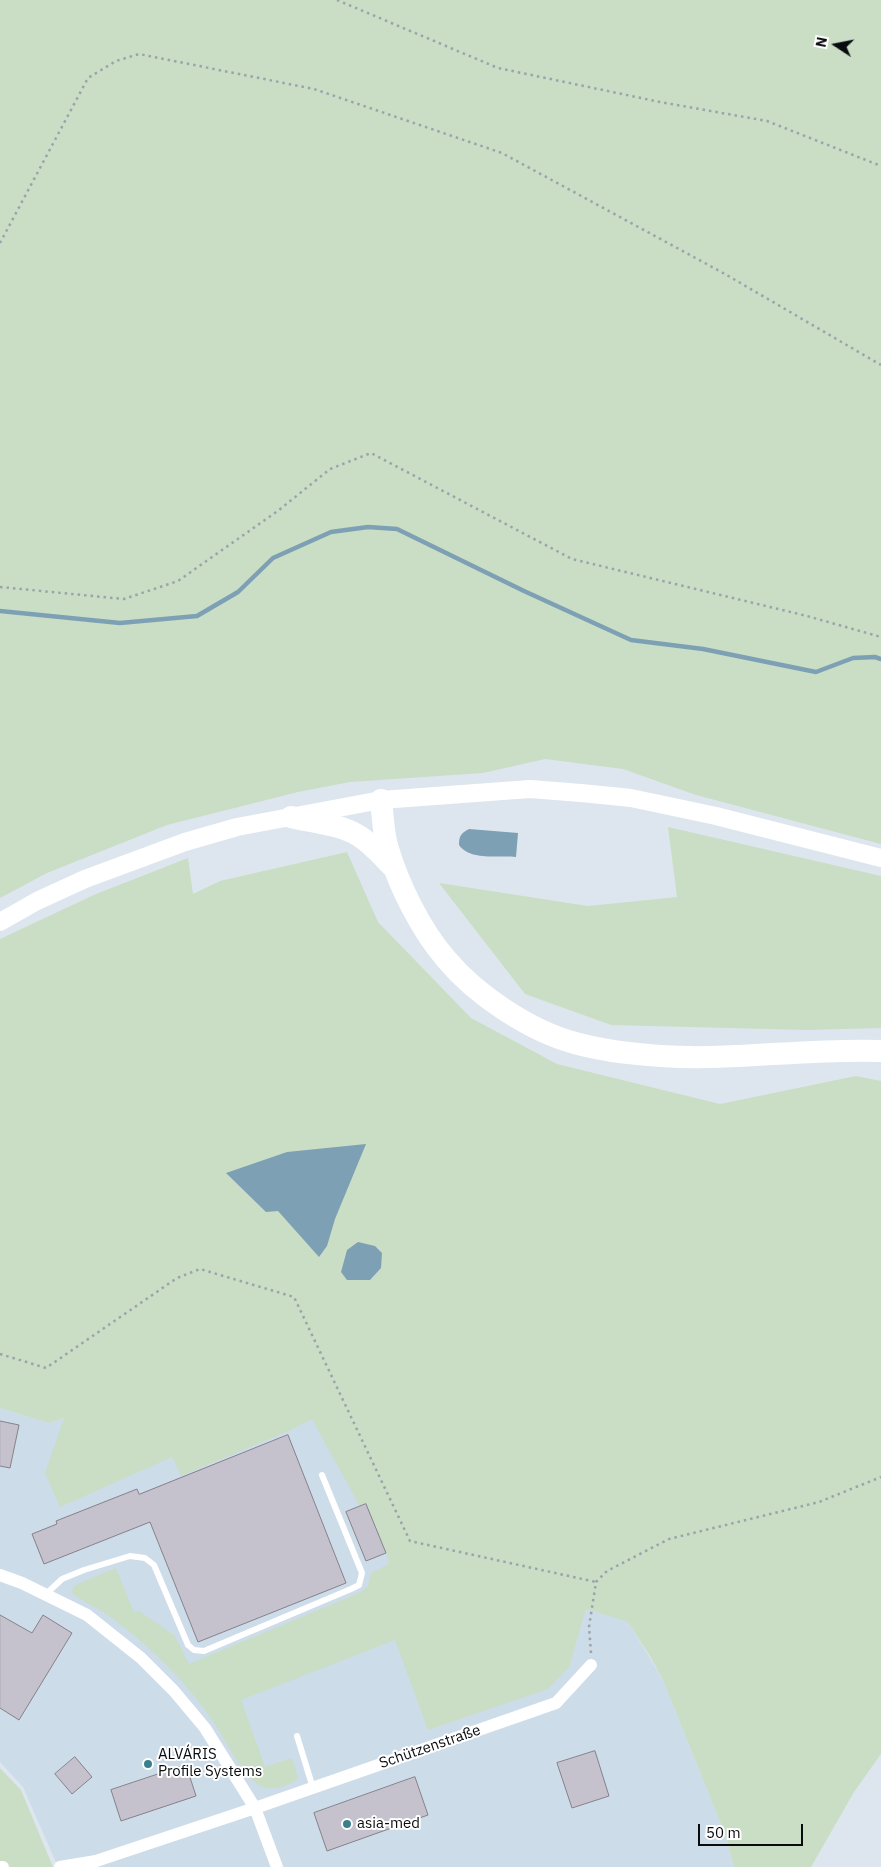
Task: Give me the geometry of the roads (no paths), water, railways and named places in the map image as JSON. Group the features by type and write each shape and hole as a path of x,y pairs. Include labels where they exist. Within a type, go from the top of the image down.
{"highway":[{"path":"381,800 387,847 394,868 418,917 446,959 473,985 520,1019 573,1043 612,1051 662,1056 881,1052"},
{"path":"291,817 338,828 357,835 374,847 394,868"}],"main road":[{"path":"0,922 37,901 136,859 237,827 381,800 530,789 581,792 631,798 716,816 881,858"}],"street":[{"path":"0,1575 46,1594 87,1615 141,1658 174,1691 205,1728 255,1808 276,1867"},
{"name":"Schützenstraße","path":"60,1867 96,1860 255,1808 556,1703 591,1665"}],"lane":[{"path":"46,1594 62,1579 84,1570 130,1556 145,1558 154,1565 188,1645 194,1650 204,1651 351,1590 359,1586 362,1573 322,1475"},
{"path":"296,1736 313,1788"}],"water":[{"path":"469,829 518,833 516,857 477,855 464,850 459,845 459,839 462,833"},
{"path":"366,1144 335,1219 327,1246 319,1257 278,1211 266,1212 226,1173 287,1152"},
{"path":"358,1242 375,1246 382,1253 381,1268 370,1280 347,1280 341,1272 347,1250"}],"waterway":[{"path":"0,611 120,623 197,616 238,592 273,558 331,532 368,527 397,529 524,591 631,640 703,649 816,672 853,658 875,657 881,659"}],"place":[{"name":"ALVÁRIS Profile Systems","path":"148,1764"},
{"name":"asia-med","path":"347,1824"}]}
